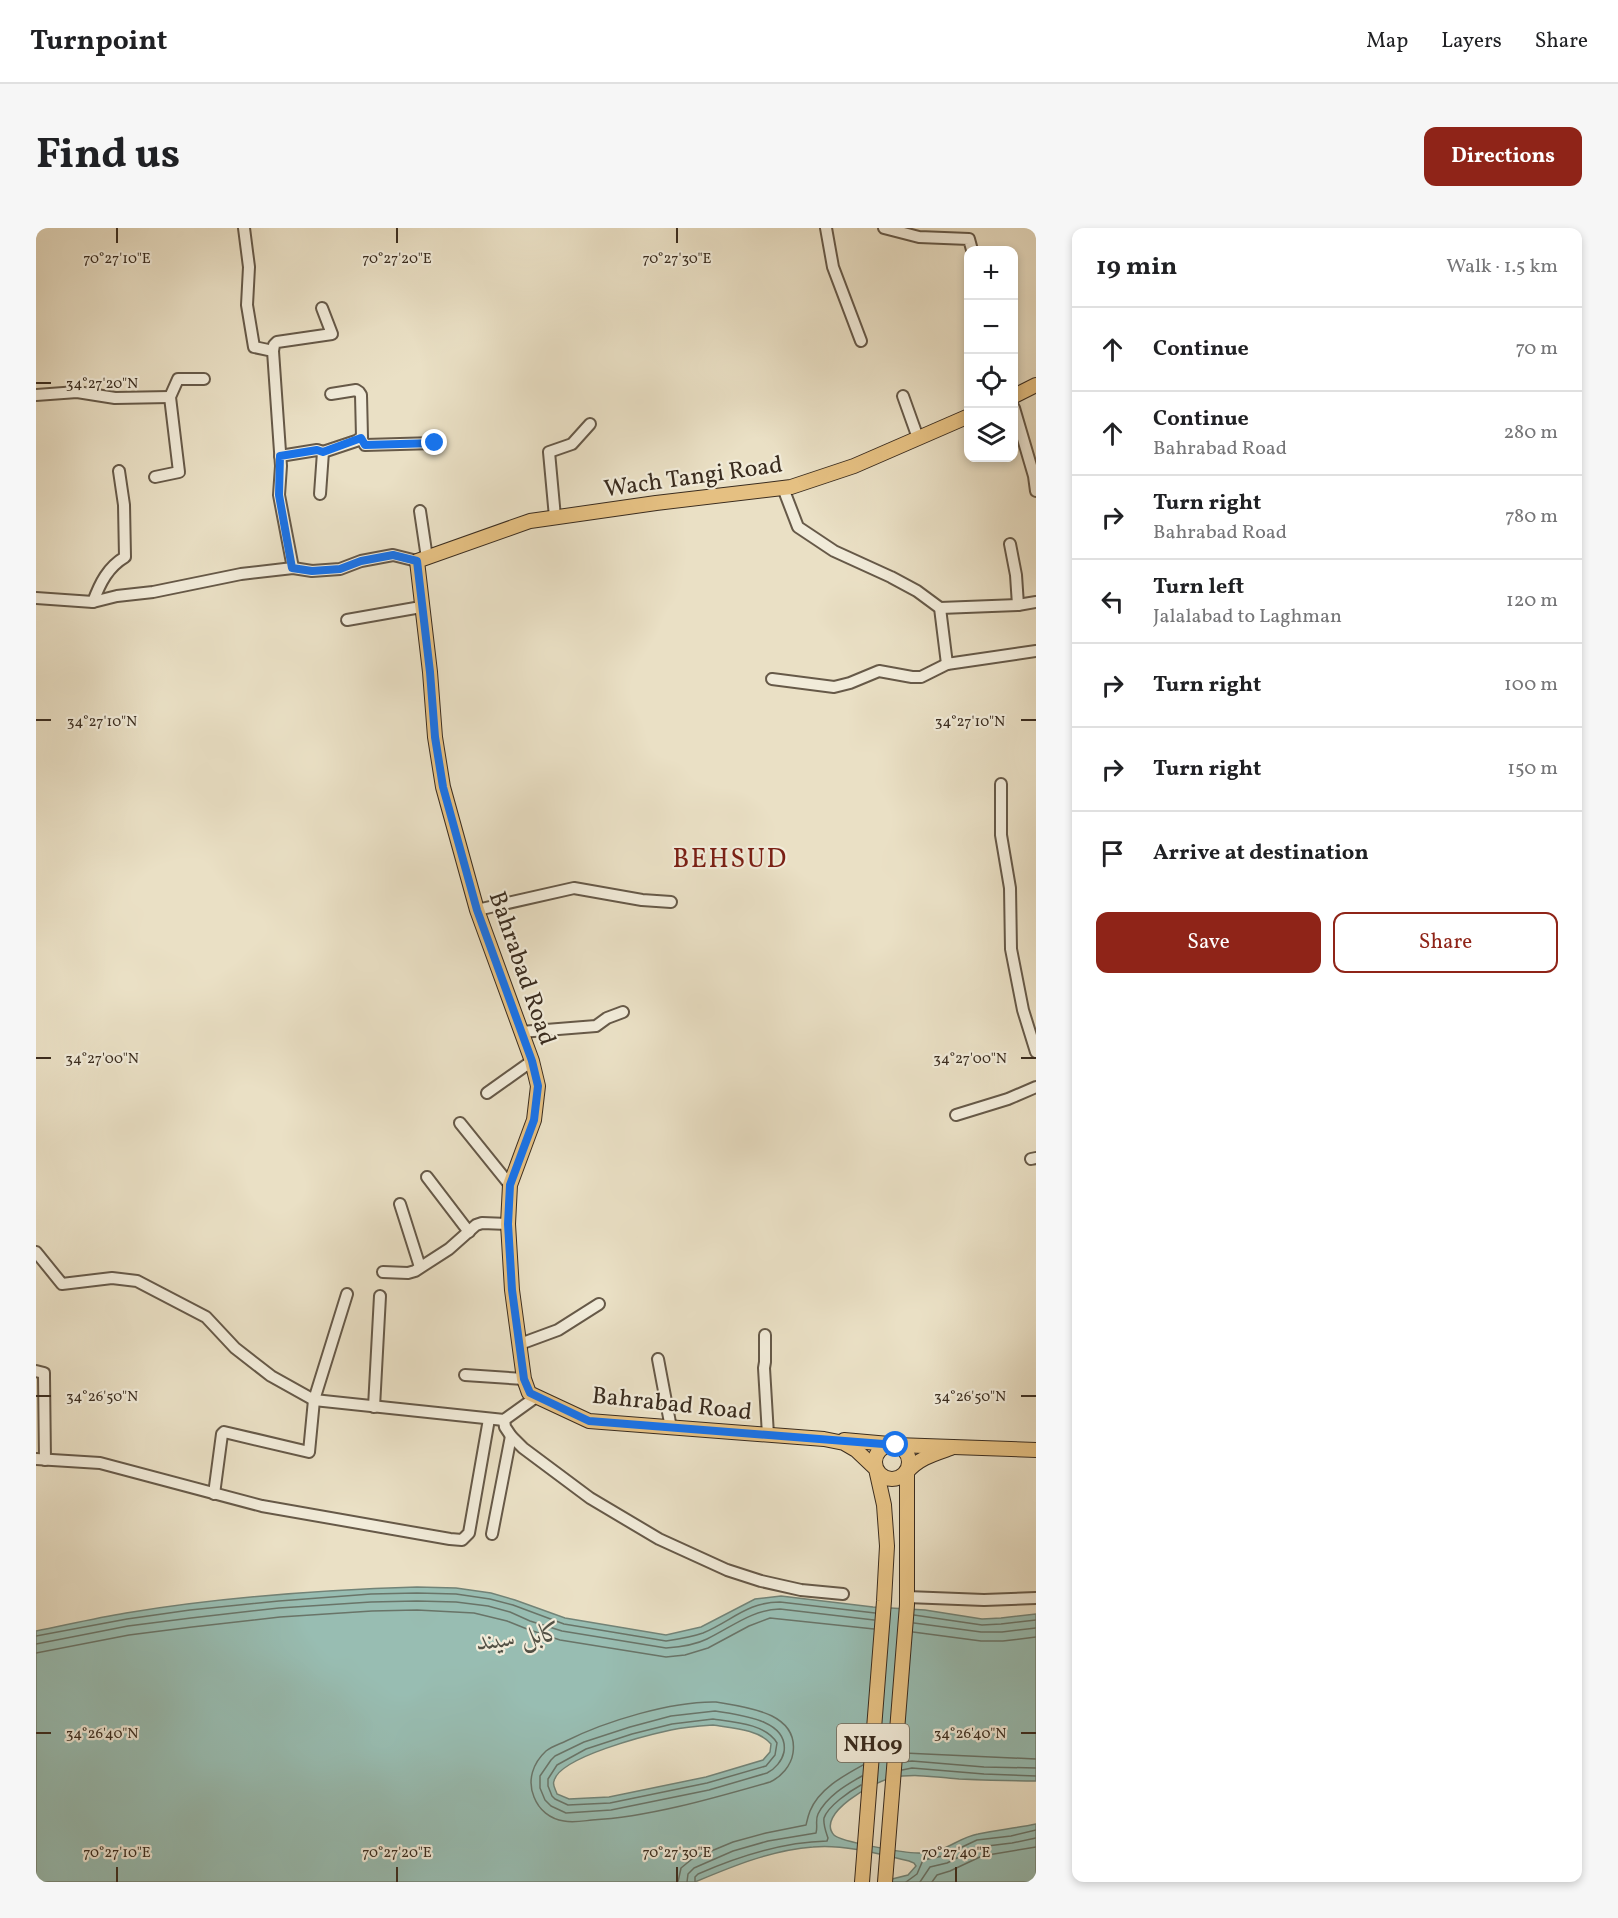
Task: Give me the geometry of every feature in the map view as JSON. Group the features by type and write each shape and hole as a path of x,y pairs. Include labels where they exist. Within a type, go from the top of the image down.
{"main road":[{"path":"1018,394 1036,386"},
{"name":"Wach Tangi Road","path":"422,560 530,521 783,488 854,466 964,418"},
{"name":"Bahrabad Road","path":"422,560 421,607 440,773 477,910 532,1061 538,1086 534,1120 510,1185 508,1224 512,1290 524,1379 530,1393 589,1421 824,1439 844,1443 856,1450 876,1469"},
{"path":"824,1439 893,1445 1036,1450"},
{"path":"893,1445 884,1446 874,1458 876,1469 883,1477 893,1479 907,1472 915,1463 927,1456 951,1448"},
{"name":"NH09","path":"885,1882 907,1601 907,1472 909,1461 902,1447 893,1445"},
{"name":"NH09","path":"862,1882 887,1546 884,1505 876,1469"}],"street":[{"path":"244,228 249,267 248,305 254,347 273,351"},
{"path":"826,228 833,267 861,341"},
{"path":"884,228 920,237 969,239 971,246"},
{"path":"292,568 279,495 280,456 273,351 277,342 332,334 322,308"},
{"path":"155,477 179,472 170,397 178,379 204,379"},
{"path":"331,394 356,390 359,392 361,395 361,438 365,445 435,443"},
{"path":"36,395 77,393 115,398 170,397"},
{"path":"903,396 918,438"},
{"path":"1018,422 1034,476 1036,491"},
{"path":"555,517 549,452 572,444 590,424"},
{"path":"280,456 317,450 323,452 361,438"},
{"path":"320,494 323,452"},
{"path":"93,602 101,582 114,563 125,556 124,505 119,471"},
{"path":"783,488 798,527 834,551 917,591 940,608 1018,605 1036,602"},
{"path":"36,598 93,602 241,574 292,568 312,571 340,569 361,561 393,555 422,560 420,511"},
{"path":"1010,544 1016,575 1018,605"},
{"path":"347,620 421,607"},
{"path":"940,608 947,664"},
{"path":"772,679 834,687 879,671 921,677 947,664 1036,651"},
{"path":"1001,784 1001,835 1010,888 1011,949 1023,1010 1036,1052"},
{"path":"477,910 574,888 642,900 671,902"},
{"path":"521,1032 596,1026 607,1018 623,1012"},
{"path":"487,1093 532,1061"},
{"path":"956,1115 1008,1099 1036,1087"},
{"path":"460,1123 510,1185"},
{"path":"428,1177 469,1232"},
{"path":"400,1204 420,1267"},
{"path":"383,1272 415,1271 449,1249 476,1226 482,1223 508,1224"},
{"path":"36,1252 62,1284 112,1278 136,1281 206,1317 235,1348 271,1376 314,1400 504,1420 536,1397"},
{"path":"214,1494 224,1432 309,1452 314,1400 347,1294"},
{"path":"374,1407 380,1296"},
{"path":"520,1344 558,1330 599,1304"},
{"path":"765,1335 764,1368 768,1435"},
{"path":"658,1359 671,1428"},
{"path":"36,1371 44,1373 41,1460 100,1463 262,1506 450,1539 462,1540 469,1533 489,1419"},
{"path":"465,1375 524,1379"},
{"path":"504,1420 505,1427 511,1436 523,1448 590,1498 659,1539 727,1570 761,1581 801,1590 843,1594"},
{"path":"492,1534 511,1436"},
{"path":"907,1601 1036,1598"}],"water":[{"name":"کابل سيند","path":"381,1588 456,1588 491,1593 565,1618 666,1635 701,1627 755,1599 781,1596 873,1607 925,1610 982,1619 1036,1614 1036,1781 933,1776 891,1778 860,1792 849,1800 832,1818 830,1827 834,1835 848,1841 900,1851 927,1853 943,1849 970,1836 1036,1824 1036,1882 880,1882 908,1875 916,1866 909,1861 874,1853 825,1846 768,1855 695,1882 36,1882 36,1631 162,1607 271,1595","holes":["713,1725 759,1735 771,1744 770,1752 763,1760 706,1777 609,1797 569,1799 557,1794 554,1788 554,1781 560,1772 571,1764 606,1748 676,1729"]}],"district":[{"name":"BEHSUD","path":"730,858"}],"route":[{"path":"435,443 365,445 361,438 323,452 317,450 280,456 279,495 292,568 312,571 340,569 361,561 393,555 417,561 435,737 443,787 477,910 532,1061 538,1086 534,1120 510,1185 508,1224 512,1290 524,1379 530,1393 589,1421 896,1445"}]}
